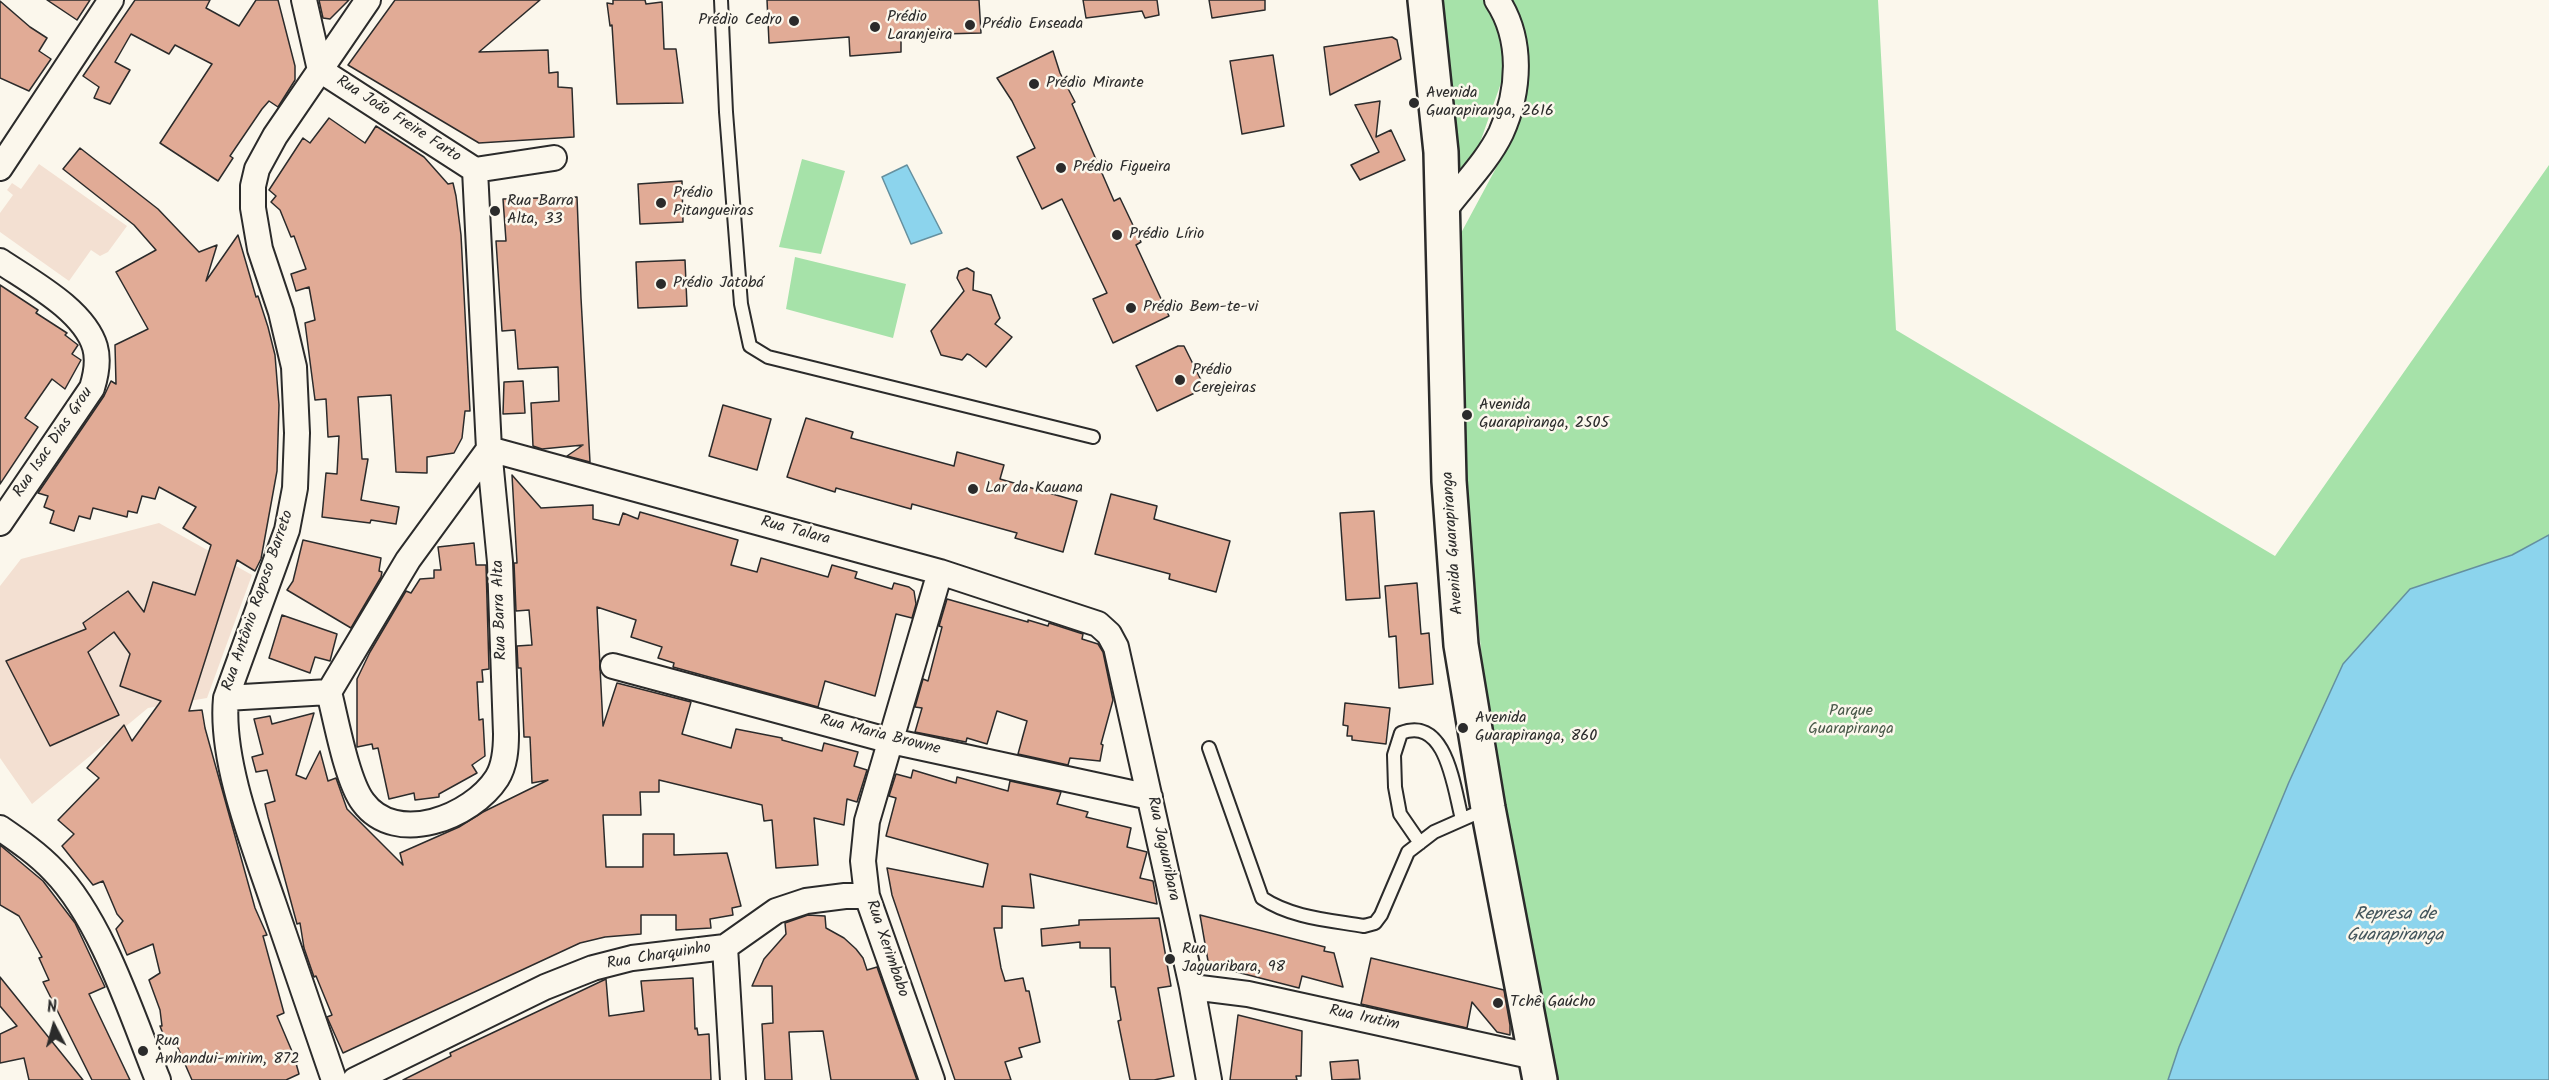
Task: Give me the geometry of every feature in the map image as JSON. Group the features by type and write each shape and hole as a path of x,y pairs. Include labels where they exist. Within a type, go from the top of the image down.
{"main road":[{"name":"Avenida Guarapiranga","path":"1422,6 1441,152 1448,464 1475,814 1538,1068"}],"street":[{"path":"0,168 111,0"},
{"name":"Rua João Freire Farto","path":"304,0 320,70 475,170"},
{"name":"Rua Antônio Raposo Barreto","path":"334,1080 255,850 226,745 224,720 226,698 287,530 295,488 297,433 294,368 281,312 260,249 252,186 257,169 275,136 368,0"},
{"path":"1443,212 1480,165 1501,133 1512,97 1517,63 1513,34 1497,0"},
{"path":"475,170 554,158"},
{"name":"Rua Barra Alta","path":"329,692 354,787 363,803 378,816 405,825 425,823 446,817 479,797 498,777 505,755 506,734 500,562 489,449 475,170"},
{"name":"Rua Isac Dias Grou","path":"0,261 70,310 87,329 96,348 97,369 92,388 0,523"},
{"path":"226,698 329,692 408,560 489,449"},
{"name":"Rua Talara","path":"489,449 940,572 1098,624"},
{"name":"Rua Xerimbabo","path":"932,1080 867,896 863,861 867,821 940,572"},
{"name":"Rua Jaguaribara","path":"1098,624 1109,634 1116,647 1192,987 1209,1080"},
{"name":"Rua Maria Browne","path":"613,666 891,741 1150,797"},
{"path":"0,828 22,842 55,872 82,907 102,945 158,1080"},
{"name":"Rua Charquinho","path":"355,1080 545,987 593,968 632,958 725,947 776,911 806,901 867,896"},
{"path":"725,947 733,1080"},
{"name":"Rua Irutim","path":"1192,987 1248,994 1538,1068"}],"lane":[{"path":"720,0 741,304 750,346 768,357 1093,437"},
{"path":"1209,748 1262,898 1278,909 1364,926 1375,922 1381,915 1408,852 1420,843 1434,832 1475,814 1442,747 1433,736 1423,731 1408,730 1401,733 1394,755 1395,788 1400,813 1420,843"}],"shaded area":[{"path":"39,164 127,226 108,252 100,256 91,250 69,281 0,232 0,213 13,195 7,190 12,183 21,189"},
{"path":"159,523 252,575 207,698 148,708 32,804 0,758 0,586 21,559"}],"green space":[{"path":"1433,0 1491,0 1507,66 1476,154 1453,185"},
{"name":"Parque Guarapiranga","path":"1510,0 1878,0 1896,330 2275,556 2549,165 2549,535 2512,555 2410,589 2289,782 2179,1047 2168,1080 1545,1080 1495,806 1446,261 1503,155 1521,106 1529,72 1522,26"},
{"path":"802,159 845,171 821,254 779,247"},
{"path":"795,257 906,284 893,338 786,309"}],"water":[{"path":"907,165 942,233 911,244 882,177"},
{"name":"Represa de Guarapiranga","path":"2549,535 2549,1080 2168,1080 2179,1047 2289,782 2343,664 2410,589 2512,555"}],"building":[{"path":"47,0 90,0 77,20"},
{"path":"135,0 210,0 206,8 239,26 256,0 278,0 295,66 295,80 278,107 269,101 262,109 230,156 233,158 218,181 160,143 212,64 175,45 169,54 131,34 115,62 130,70 110,104 94,98 99,87 83,76"},
{"path":"319,0 349,0 330,19 323,18"},
{"path":"395,0 540,0 479,52 548,50 549,73 558,72 558,87 572,88 574,137 479,143 348,65"},
{"path":"613,0 645,0 646,4 662,2 664,49 676,49 683,103 617,104 612,25 610,26 607,3 613,4"},
{"path":"767,0 979,0 981,33 901,35 901,52 850,56 849,37 769,43"},
{"path":"1083,0 1157,0 1159,15 1145,18 1142,11 1086,18"},
{"path":"1209,0 1265,0 1265,10 1212,18"},
{"path":"0,1 30,27 47,38 39,51 51,59 29,91 0,78"},
{"path":"1392,37 1397,40 1401,59 1330,95 1324,47"},
{"path":"1053,51 1060,73 1075,102 1072,104 1114,201 1120,198 1141,242 1136,245 1169,316 1113,343 1093,299 1107,293 1062,199 1042,209 1017,157 1035,148 1012,101 997,78"},
{"path":"1273,55 1284,126 1242,134 1230,61"},
{"path":"1380,101 1376,137 1391,130 1405,160 1360,180 1351,165 1379,152 1355,105"},
{"path":"329,118 365,143 376,126 424,157 448,184 453,183 456,196 461,235 470,411 465,411 462,438 454,453 427,457 427,473 396,472 391,395 358,397 362,459 368,459 361,500 399,507 396,524 322,517 326,473 337,474 339,436 328,437 326,399 315,400 305,323 315,320 309,287 296,291 291,274 306,269 294,236 291,237 280,210 271,202 276,196 269,190 303,138 310,143"},
{"path":"80,148 158,209 199,252 217,245 206,281 238,235 275,355 279,405 277,471 261,559 255,571 237,560 189,711 202,710 255,908 267,935 263,936 284,1013 277,1016 299,1074 286,1080 192,1080 174,1039 166,1042 160,1026 162,1026 160,1010 149,980 160,973 153,944 127,955 116,929 123,921 117,914 103,881 93,885 62,846 74,834 58,820 99,778 87,768 124,725 132,741 161,701 120,686 130,654 114,632 88,652 119,715 50,746 6,661 86,629 83,623 128,591 144,612 153,582 195,595 211,545 183,528 196,507 159,487 155,499 142,496 137,513 128,511 127,517 93,508 90,519 79,516 74,531 50,523 54,511 44,507 48,496 38,493 104,396 111,381 116,384 115,345 148,329 116,272 156,250 134,225 63,169"},
{"name":"Prédio Pitangueiras","path":"682,181 683,222 640,224 638,184"},
{"path":"577,197 590,462 567,456 583,445 542,449 533,446 531,403 559,401 558,367 518,369 515,330 502,331 496,241 506,241 503,199"},
{"name":"Prédio Jatobá","path":"685,260 687,306 638,308 636,262"},
{"path":"967,268 974,272 973,290 991,295 1000,318 995,324 1012,337 986,367 967,354 962,360 941,355 931,331 964,291 957,278 959,271"},
{"path":"0,285 38,310 36,313 67,333 65,335 78,345 72,354 81,360 65,389 52,379 25,418 38,427 0,484"},
{"name":"Prédio Cerejeiras","path":"1178,346 1184,346 1205,388 1157,411 1136,366"},
{"path":"523,381 525,413 503,414 504,382"},
{"path":"723,405 771,419 757,470 709,456"},
{"path":"806,418 853,432 851,438 954,466 957,452 1004,465 1000,479 1077,501 1063,552 1015,538 1017,533 912,504 911,509 836,488 835,492 787,477"},
{"path":"512,475 541,508 593,505 593,519 619,525 623,513 638,519 640,512 738,540 731,565 757,572 761,558 828,577 832,565 857,572 855,578 892,589 894,583 909,587 914,591 916,604 912,618 896,614 875,696 825,681 818,707 673,667 674,663 658,658 662,647 631,637 636,620 597,607 603,726 617,683 691,702 682,734 731,748 736,729 782,738 782,740 822,751 824,743 858,752 854,766 867,770 857,802 847,799 844,825 814,818 818,865 776,868 772,820 764,821 762,805 659,780 659,792 640,792 641,815 603,815 606,867 643,867 643,834 674,834 674,855 727,853 741,906 732,908 733,915 710,919 711,928 676,930 676,915 641,915 641,934 605,937 580,943 343,1053 327,1017 332,1015 316,976 314,977 304,948 300,923 297,924 268,817 265,804 275,801 267,770 256,772 252,757 263,754 254,719 270,716 272,724 314,713 296,775 306,779 320,751 328,781 336,778 347,809 403,865 400,853 459,827 483,812 548,780 532,783 530,737 524,737 521,668 518,668 517,646 532,645 529,610 516,611 514,563 517,563"},
{"path":"1111,494 1157,506 1154,519 1230,541 1216,592 1169,579 1170,574 1095,554"},
{"path":"1374,511 1380,598 1346,600 1340,513"},
{"path":"303,540 381,558 379,571 382,572 381,577 351,628 287,590 293,581"},
{"path":"474,543 476,565 486,565 489,669 482,670 483,682 477,682 479,720 483,719 485,756 472,765 477,773 439,794 439,797 415,800 414,793 389,799 378,748 373,749 372,744 357,747 357,679 406,591 411,593 420,579 434,578 434,570 441,570 438,547"},
{"path":"1417,583 1421,634 1429,633 1433,684 1399,688 1396,636 1389,637 1385,586"},
{"path":"947,599 1028,622 1028,620 1048,626 1049,623 1083,634 1082,639 1098,644 1103,652 1113,700 1101,744 1103,745 1100,761 1070,758 1068,765 1018,754 1027,721 997,711 987,744 967,738 966,742 915,732 922,708 915,707 923,679 928,681"},
{"path":"282,615 337,634 330,661 315,657 310,673 269,658"},
{"path":"1345,703 1390,708 1386,744 1352,740 1352,736 1347,736 1348,726 1343,725"},
{"path":"913,770 956,783 957,777 1008,791 1010,781 1061,792 1057,804 1088,812 1086,817 1131,828 1127,847 1147,852 1140,878 1153,881 1157,904 1030,874 1034,908 1002,906 1002,928 994,928 1001,968 1005,981 1023,978 1026,991 1029,991 1040,1042 1019,1048 1022,1057 1005,1062 1011,1080 955,1080 892,895 887,868 983,887 988,864 886,836 896,798 889,796 896,774 911,778"},
{"path":"0,845 43,881 75,923 105,987 89,994 130,1080 92,1080 43,982 49,980 39,958 42,957 19,916 0,905"},
{"path":"808,915 825,916 826,928 844,938 856,949 863,958 867,970 877,967 917,1080 831,1080 823,1031 789,1032 792,1080 765,1080 762,1024 773,1023 772,986 752,986 764,959 786,934 785,923"},
{"path":"1200,915 1325,947 1324,951 1334,953 1343,987 1302,976 1299,988 1221,968 1208,961"},
{"path":"1159,918 1171,986 1158,988 1174,1076 1154,1080 1130,1080 1118,1021 1121,1020 1115,987 1111,987 1110,948 1080,948 1080,942 1042,946 1041,929 1079,925 1079,920"},
{"path":"1371,958 1504,990 1510,1035 1497,1032 1472,1002 1467,1028 1361,1004"},
{"path":"0,977 83,1080 29,1080 24,1058 0,1063 0,1034 17,1026 0,1006"},
{"path":"693,978 695,1029 697,1028 698,1035 709,1034 711,1080 403,1080 451,1056 450,1053 606,979 609,1016 644,1011 641,981"},
{"path":"1238,1015 1302,1031 1301,1076 1296,1076 1297,1080 1230,1080"},
{"path":"1358,1060 1360,1079 1332,1080 1330,1062"}],"place":[{"name":"Prédio Cedro","path":"794,21"},
{"name":"Prédio Enseada","path":"970,25"},
{"name":"Prédio Laranjeira","path":"875,27"},
{"name":"Prédio Mirante","path":"1034,84"},
{"name":"Avenida Guarapiranga, 2616","path":"1414,103"},
{"name":"Prédio Figueira","path":"1061,168"},
{"name":"Prédio Pitangueiras","path":"661,203"},
{"name":"Rua Barra Alta, 33","path":"495,211"},
{"name":"Prédio Lírio","path":"1117,235"},
{"name":"Prédio Jatobá","path":"661,284"},
{"name":"Prédio Bem-te-vi","path":"1131,308"},
{"name":"Prédio Cerejeiras","path":"1180,380"},
{"name":"Avenida Guarapiranga, 2505","path":"1467,415"},
{"name":"Lar da Kauana","path":"973,489"},
{"name":"Avenida Guarapiranga, 860","path":"1463,728"},
{"name":"Rua Jaguaribara, 98","path":"1170,959"},
{"name":"Tchê Gaúcho","path":"1498,1003"},
{"name":"Rua Anhandui-mirim, 872","path":"143,1051"}]}
